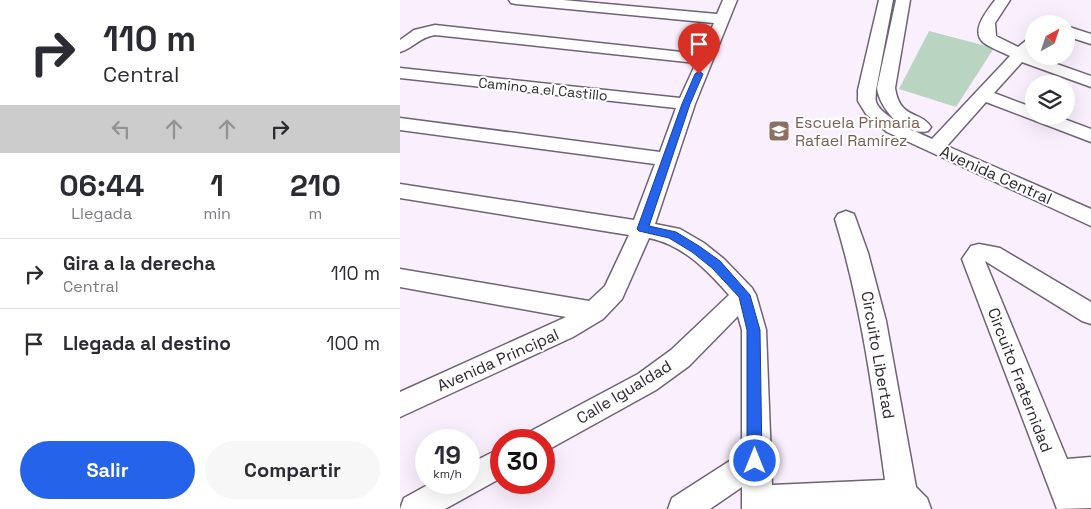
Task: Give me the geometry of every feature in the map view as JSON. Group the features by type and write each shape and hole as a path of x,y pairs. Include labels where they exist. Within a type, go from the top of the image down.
{"street":[{"path":"516,0 724,19"},
{"name":"Avenida Principal","path":"407,396 564,330 594,312 614,292 642,229 686,104 724,19 730,0"},
{"name":"Avenida Central","path":"886,0 867,90 867,101 881,120 1091,201"},
{"name":"Avenida Central","path":"903,0 886,88 886,98 900,115 940,142 1091,218"},
{"path":"1003,0 987,20 986,31 989,39 1020,54 1091,82"},
{"path":"400,47 419,33 435,30 706,59"},
{"path":"1075,34 1091,39"},
{"path":"940,142 1025,50"},
{"name":"Camino a el Castillo","path":"400,73 686,104"},
{"path":"984,95 1025,111"},
{"path":"400,124 667,159"},
{"path":"1062,125 1091,136"},
{"path":"400,191 642,229 672,235 696,249 716,264 744,295 754,330 756,505 909,501"},
{"name":"Circuito Libertad","path":"846,219 860,261 876,326 909,501"},
{"name":"Circuito Fraternidad","path":"1072,493 973,259 979,252 992,254 1091,314"},
{"path":"400,278 594,312"},
{"name":"Calle Igualdad","path":"555,432 648,382 672,364 744,295"},
{"path":"683,509 755,461"},
{"path":"1072,493 1091,471"},
{"path":"416,509 443,494"}],"green space":[{"path":"929,31 994,48 956,107 899,89"}],"place":[{"name":"Escuela Primaria Rafael Ramírez","path":"779,131"}],"route":[{"path":"699,74 686,104 642,229 672,235 696,249 716,264 744,295 754,330 755,461"}]}
